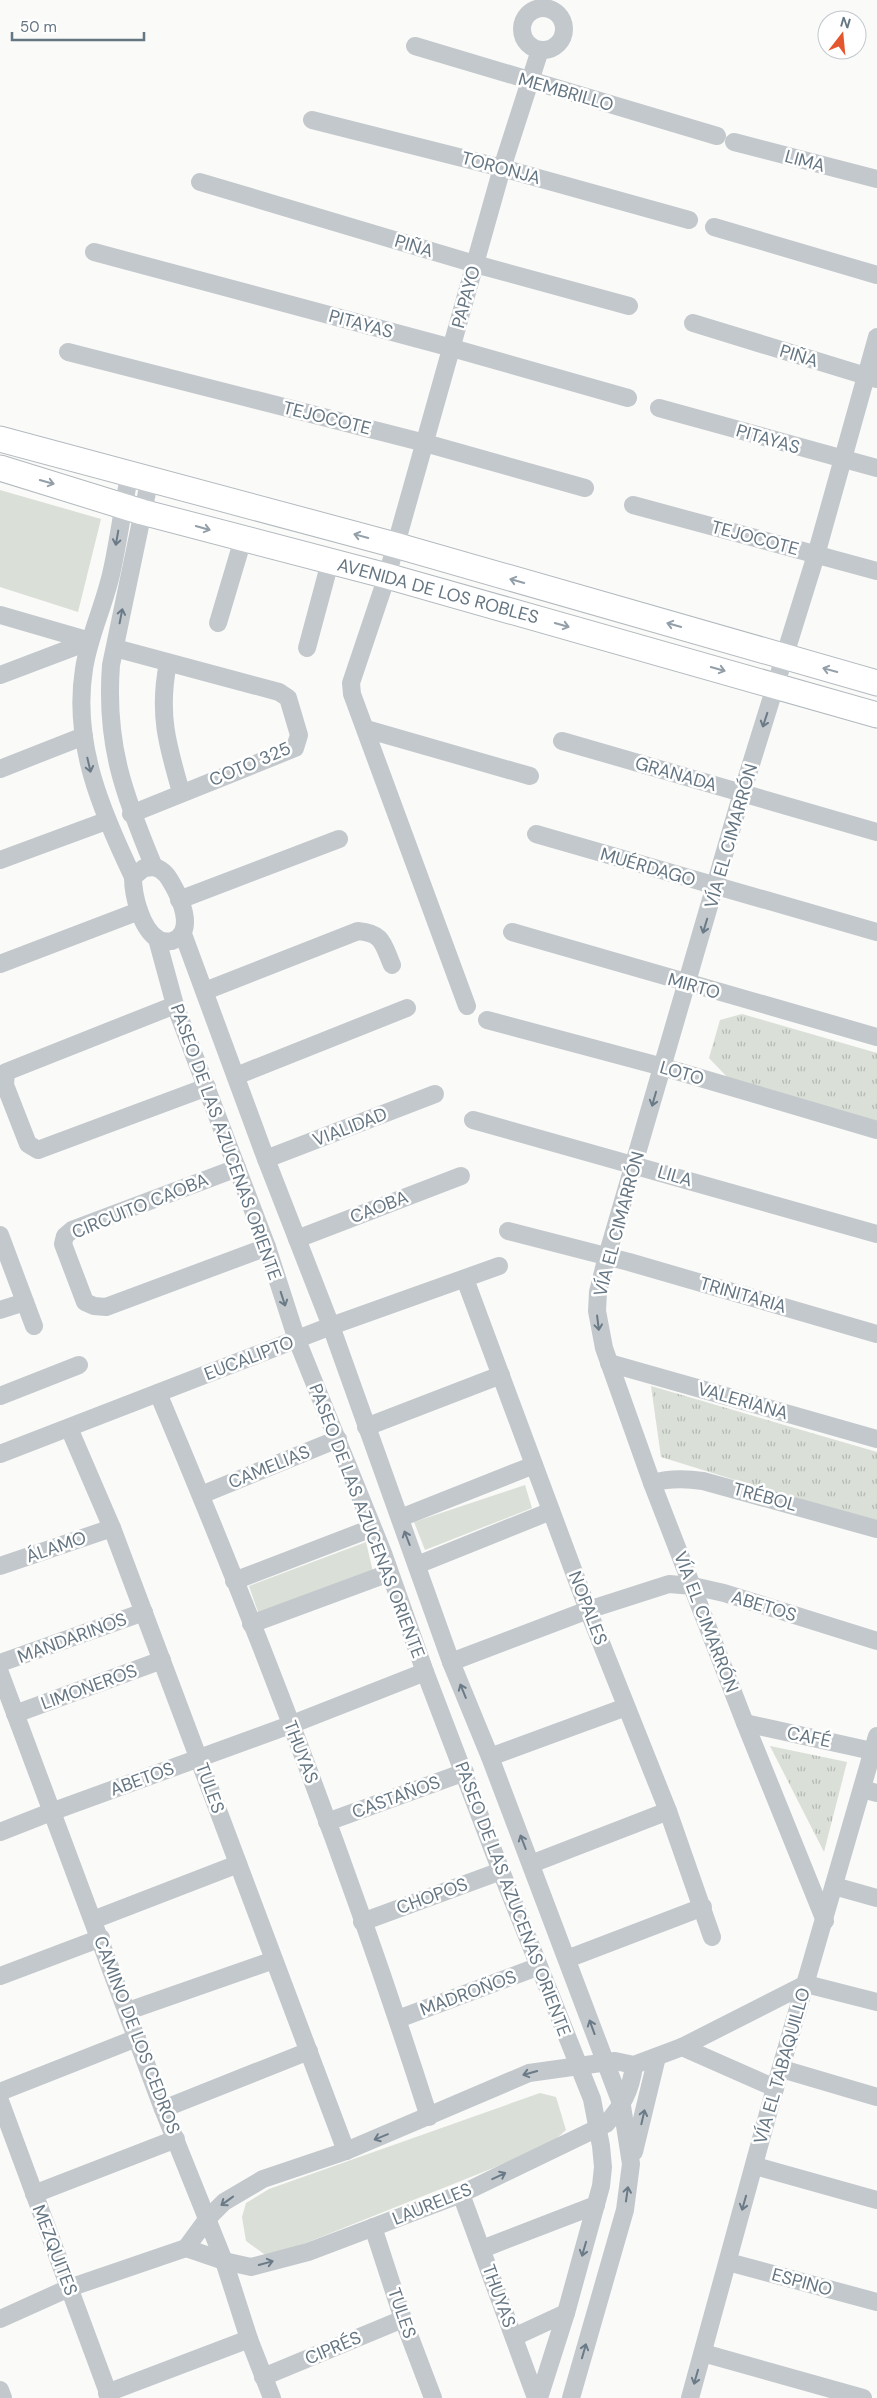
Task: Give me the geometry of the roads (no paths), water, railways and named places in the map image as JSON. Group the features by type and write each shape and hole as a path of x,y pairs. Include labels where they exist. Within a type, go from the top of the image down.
{"street":[{"name":"MEMBRILLO","path":"415,46 529,82 717,136"},
{"name":"PAPAYO","path":"467,1006 451,984 366,729 352,694 351,683 387,576 502,168 540,50"},
{"name":"TORONJA","path":"312,120 502,168 689,220"},
{"name":"LIMA","path":"734,142 877,179"},
{"name":"PIÑA","path":"200,182 475,264 629,306"},
{"path":"714,227 877,275"},
{"name":"PITAYAS","path":"94,252 452,348 628,398"},
{"name":"PIÑA","path":"693,323 871,378"},
{"name":"VÍA EL CIMARRÓN","path":"825,1921 745,1723 652,1483 609,1363 599,1330 597,1311 598,1292 608,1256 742,793 816,555 842,460 871,378 877,337"},
{"name":"TEJOCOTE","path":"68,352 425,443 585,488"},
{"name":"PITAYAS","path":"659,408 842,460 877,468"},
{"name":"AVENIDA DE LOS ROBLES","path":"0,439 140,475 208,496 395,546 877,683"},
{"name":"AVENIDA DE LOS ROBLES","path":"0,468 132,509 387,576 877,715"},
{"path":"132,509 115,648 111,665 109,695 121,784 131,814 154,867 144,868 133,877 106,821 87,760 81,692 90,641 132,509 140,475"},
{"name":"TEJOCOTE","path":"633,504 877,572"},
{"path":"218,623 243,539"},
{"path":"307,648 330,562"},
{"path":"0,615 90,641"},
{"path":"0,675 90,641"},
{"name":"COTO 325","path":"115,648 279,692 288,698 299,735 295,748 131,814"},
{"path":"168,663 162,691 163,719 169,749 182,792"},
{"path":"81,692 109,695"},
{"path":"366,729 530,776"},
{"path":"0,769 84,736"},
{"name":"GRANADA","path":"562,741 877,832"},
{"path":"0,860 106,821"},
{"name":"MUÉRDAGO","path":"536,834 877,932"},
{"path":"179,900 339,840"},
{"name":"PASEO DE LAS AZUCENAS ORIENTE","path":"154,867 165,872 179,900 186,921 183,934 266,1159 331,1326 451,1662 490,1757 568,1959 604,2062 616,2089 622,2106 632,2164"},
{"name":"PASEO DE LAS AZUCENAS ORIENTE","path":"133,877 134,896 139,911 157,939 175,1005 267,1247 297,1340 390,1573 425,1672 537,1967 592,2099 599,2129 603,2167 596,2204 566,2314 537,2398"},
{"path":"0,964 139,911"},
{"path":"205,991 358,931 369,932 378,936 384,943 392,965"},
{"name":"MIRTO","path":"512,932 687,984 877,1037"},
{"path":"157,939 166,942 176,940 183,934"},
{"path":"175,1005 6,1072 5,1085 28,1144 38,1150 207,1087"},
{"path":"236,1076 407,1008"},
{"name":"LOTO","path":"487,1020 662,1067 877,1130"},
{"name":"VIALIDAD","path":"266,1159 435,1094"},
{"name":"LILA","path":"473,1120 877,1234"},
{"name":"CIRCUITO CAOBA","path":"237,1168 72,1230 64,1236 63,1244 66,1253 85,1302 94,1306 106,1307 267,1247"},
{"name":"CAOBA","path":"297,1238 461,1176"},
{"name":"TRINITARIA","path":"508,1231 608,1256 877,1334"},
{"path":"0,1235 34,1326"},
{"name":"EUCALIPTO","path":"0,1454 331,1326 499,1266"},
{"name":"NOPALES","path":"465,1279 588,1610 668,1811 712,1937"},
{"path":"0,1310 25,1302"},
{"name":"VALERIANA","path":"609,1363 877,1439"},
{"path":"0,1396 79,1365"},
{"path":"366,1427 501,1375"},
{"name":"THUYAS","path":"158,1393 201,1495 328,1822 398,2019 429,2117"},
{"name":"TULES","path":"69,1428 112,1528 346,2151"},
{"name":"CAMELIAS","path":"201,1495 338,1439"},
{"path":"400,1518 534,1465"},
{"name":"TRÉBOL","path":"652,1483 666,1479 685,1478 703,1481 877,1529"},
{"path":"417,1565 551,1511"},
{"name":"ÁLAMO","path":"0,1566 112,1528"},
{"path":"234,1581 372,1528"},
{"path":"251,1624 390,1573"},
{"name":"ABETOS","path":"451,1662 588,1610 669,1584 693,1586 724,1593 877,1641"},
{"name":"MANDARINOS","path":"0,1663 144,1612"},
{"name":"LIMONEROS","path":"15,1714 162,1660"},
{"name":"ABETOS","path":"0,1832 290,1725 425,1672"},
{"name":"CAMINO DE LOS CEDROS","path":"0,1673 51,1812 128,2011 163,2109 208,2218 249,2339 272,2398"},
{"path":"490,1757 626,1707"},
{"name":"CAFÉ","path":"745,1723 875,1743"},
{"name":"VÍA EL TABAQUILLO","path":"690,2398 775,2088 834,1886 869,1791 875,1743"},
{"name":"CASTAÑOS","path":"328,1822 464,1772"},
{"path":"531,1864 668,1811"},
{"path":"93,1920 238,1864"},
{"name":"CHOPOS","path":"362,1922 500,1871"},
{"path":"834,1886 877,1898"},
{"path":"568,1959 703,1907"},
{"path":"0,1976 100,1938"},
{"path":"128,2011 274,1960"},
{"name":"MADROÑOS","path":"398,2019 537,1967"},
{"path":"0,2318 70,2288 186,2248 208,2218 224,2202 256,2183 346,2151 528,2073 615,2061 634,2065 682,2047 806,1984 877,2002"},
{"path":"0,2092 137,2038"},
{"path":"682,2047 775,2088"},
{"path":"163,2109 309,2051"},
{"path":"571,2398 625,2210 632,2164 657,2057"},
{"name":"LAURELES","path":"186,2248 224,2261 251,2267 308,2252 461,2194 599,2129 622,2106 628,2094 634,2065"},
{"path":"782,2069 877,2097"},
{"name":"MEZQUITES","path":"0,2101 108,2395"},
{"path":"34,2194 176,2139"},
{"path":"755,2166 877,2200"},
{"name":"THUYAS","path":"461,2194 537,2398"},
{"path":"482,2249 596,2204"},
{"name":"TULES","path":"372,2227 403,2319 433,2398"},
{"name":"ESPINO","path":"728,2262 877,2302"},
{"path":"514,2337 566,2314"},
{"name":"CIPRÉS","path":"264,2377 403,2319"},
{"path":"108,2395 249,2339"},
{"path":"703,2353 863,2398"},
{"path":"0,2390 3,2398"}]}
